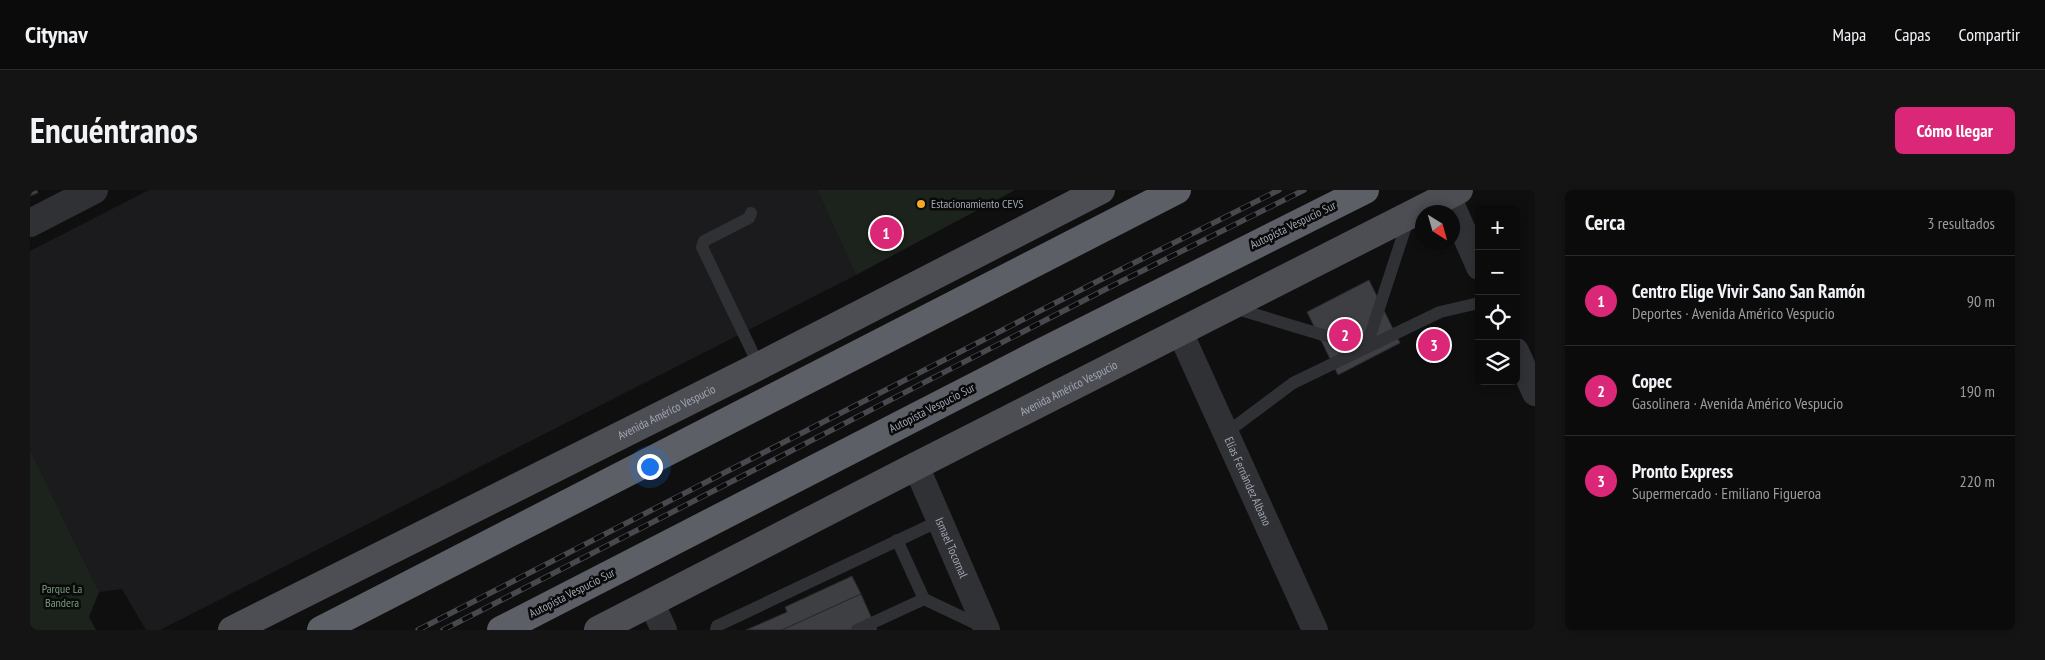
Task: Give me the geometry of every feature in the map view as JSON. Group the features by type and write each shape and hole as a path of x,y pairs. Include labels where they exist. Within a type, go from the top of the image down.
{"highway":[{"path":"321,630 1177,190"},
{"name":"Autopista Vespucio Sur","path":"501,630 1032,357 1365,190"}],"main road":[{"name":"Avenida Américo Vespucio","path":"232,630 759,366 1101,190"},
{"name":"Avenida Américo Vespucio","path":"598,630 1454,193"}],"street":[{"path":"30,223 94,190"},
{"path":"1454,193 1475,255"},
{"name":"Elías Fernández Albano","path":"1180,332 1314,630"},
{"path":"1520,360 1535,393"},
{"name":"Ismael Tocornal","path":"916,466 987,630"},
{"path":"651,602 664,630"}],"lane":[{"path":"751,213 749,218 704,241 702,247 759,366"},
{"path":"1366,348 1410,214"},
{"path":"1226,433 1293,383 1440,312 1475,304"},
{"path":"1229,307 1366,348"},
{"path":"716,630 716,626 939,520"},
{"path":"897,540 924,599 987,630"},
{"path":"857,630 924,599"}],"shaded area":[{"path":"149,190 817,190 856,275 160,630 146,630 122,589 99,592 30,450 30,251"}],"green space":[{"path":"817,190 1015,190 856,275"},
{"name":"Parque La Bandera","path":"30,450 99,592 89,617 96,630 30,630"}],"building":[{"path":"30,190 37,190 38,193 30,196"},
{"path":"1369,280 1400,343 1338,375 1307,312"},
{"path":"1445,331 1452,344 1422,358 1416,345"},
{"path":"852,576 861,594 782,630 746,630 787,612 785,607"},
{"path":"861,594 877,630 782,630"}],"railway":[{"path":"418,630 1279,190"},
{"path":"443,630 1106,289 1304,190"}],"place":[{"name":"Estacionamiento CEVS","path":"921,204"},
{"name":"Centro Elige Vivir Sano San Ramón","path":"886,233"},
{"name":"Copec","path":"1345,335"},
{"name":"Pronto Express","path":"1434,345"}]}
